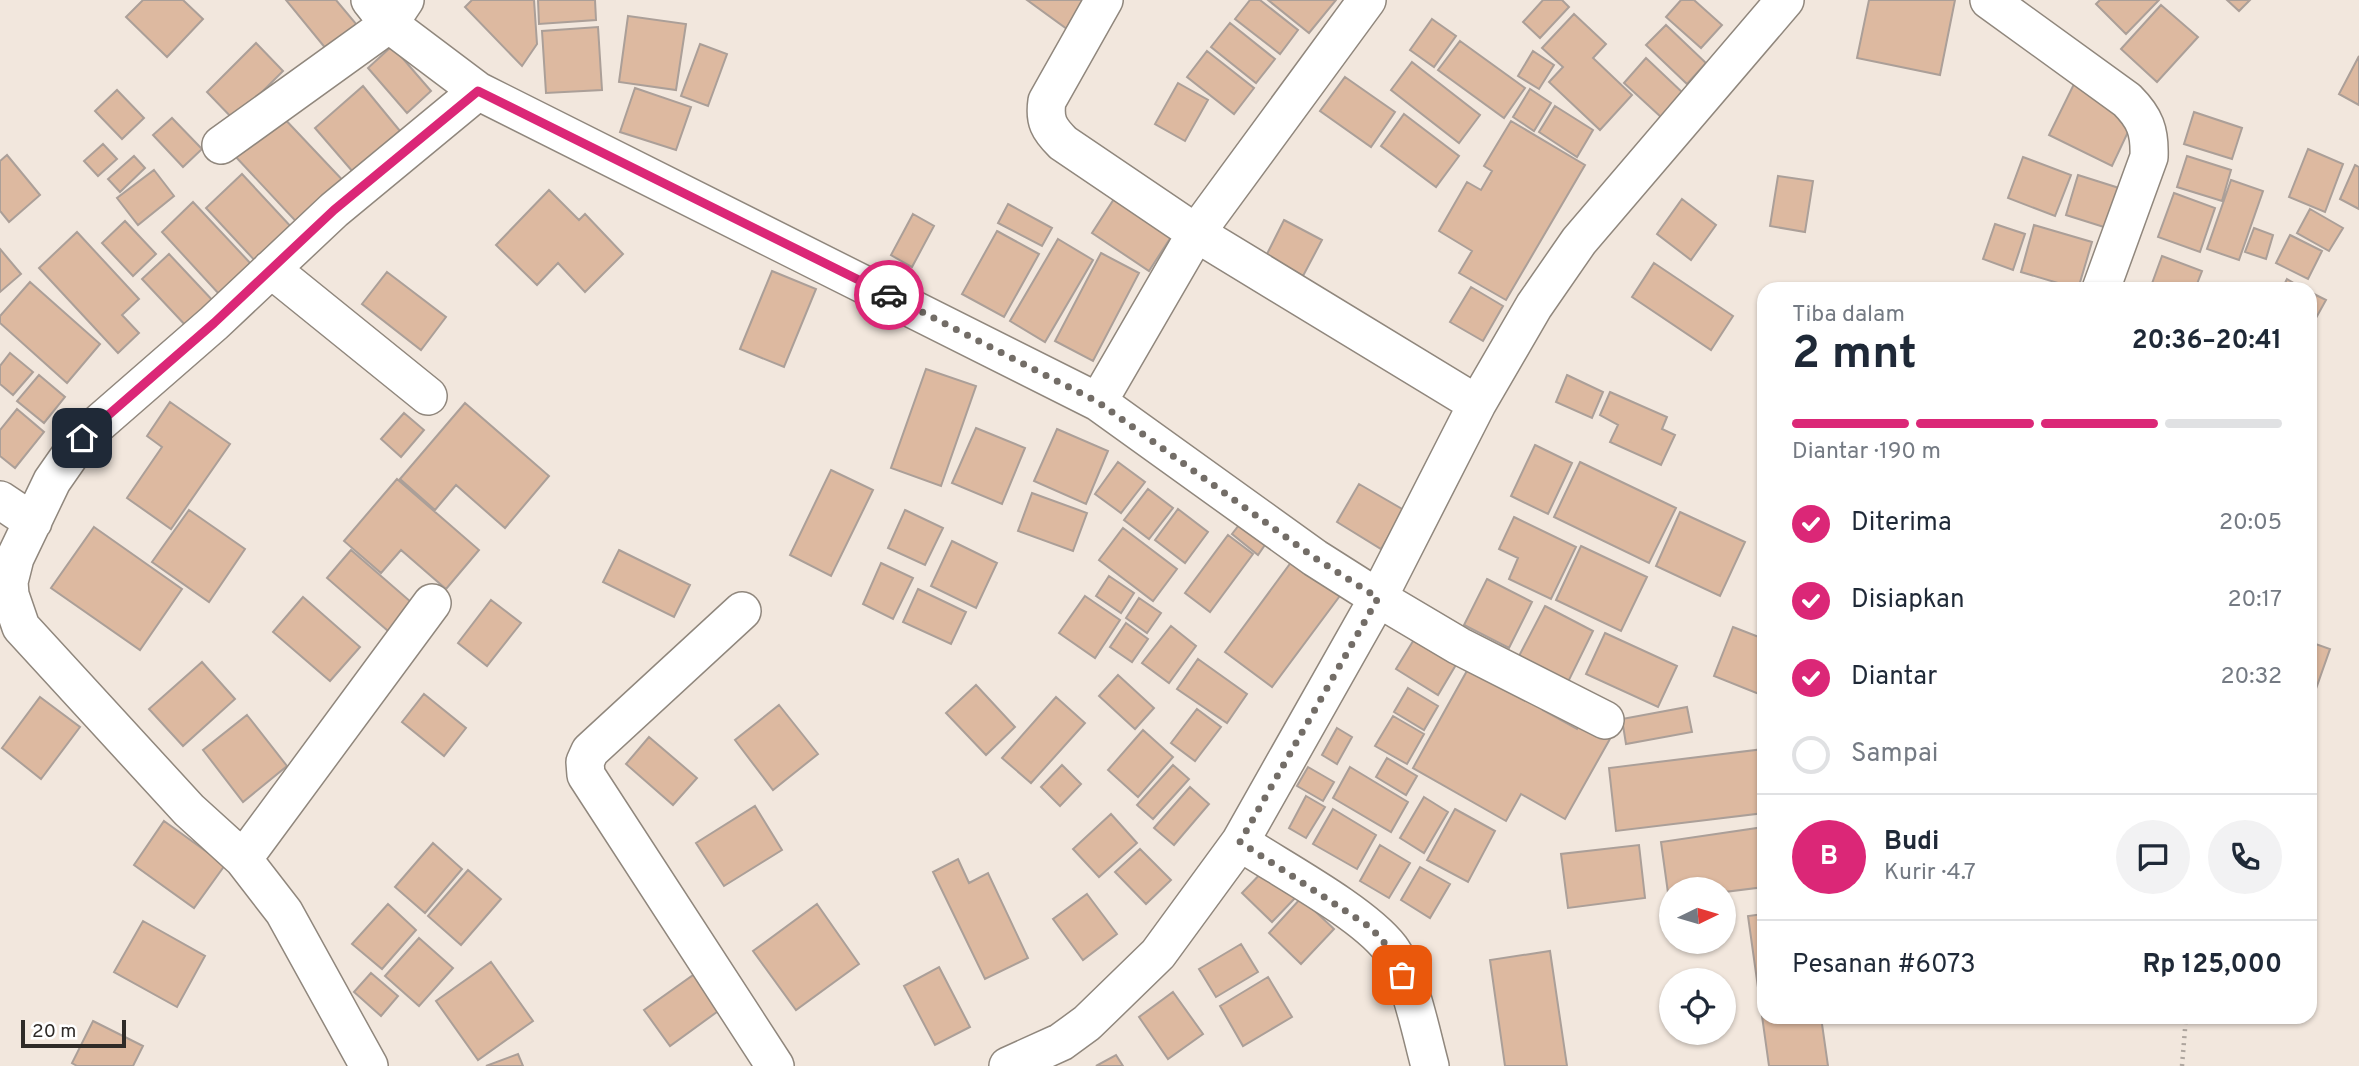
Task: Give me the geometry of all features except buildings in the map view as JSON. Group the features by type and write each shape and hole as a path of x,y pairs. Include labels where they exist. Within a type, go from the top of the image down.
{"street":[{"path":"1104,0 1047,102 1045,116 1050,130 1063,142 1196,233 1477,404"},
{"path":"1098,402 1196,233 1367,0"},
{"path":"1008,1066 1061,1042 1096,1015 1158,954 1240,842 1378,598 1477,404 1534,306 1578,241 1785,0"},
{"path":"1990,0 2127,100 2145,120 2149,134 2149,157 2104,282"},
{"path":"221,145 388,8 478,91 1098,402 1315,558 1378,598 1459,646 1605,720"},
{"path":"369,1066 284,912 243,859 189,810 22,627 10,595 6,573 52,481 82,438 334,210 478,91"},
{"path":"271,269 428,396"},
{"path":"0,500 33,522"},
{"path":"243,859 432,603"},
{"path":"742,611 590,751 585,762 586,775 775,1066"},
{"path":"1240,842 1370,927 1391,950 1402,975 1430,1066"}],"path":[{"path":"2182,1066 2185,1024"}],"way so far":[{"path":"889,295 1098,402 1315,558 1378,598 1240,842 1370,927 1391,950 1402,975"}],"route":[{"path":"82,438 214,323 334,210 478,91 668,188 889,295"}]}
